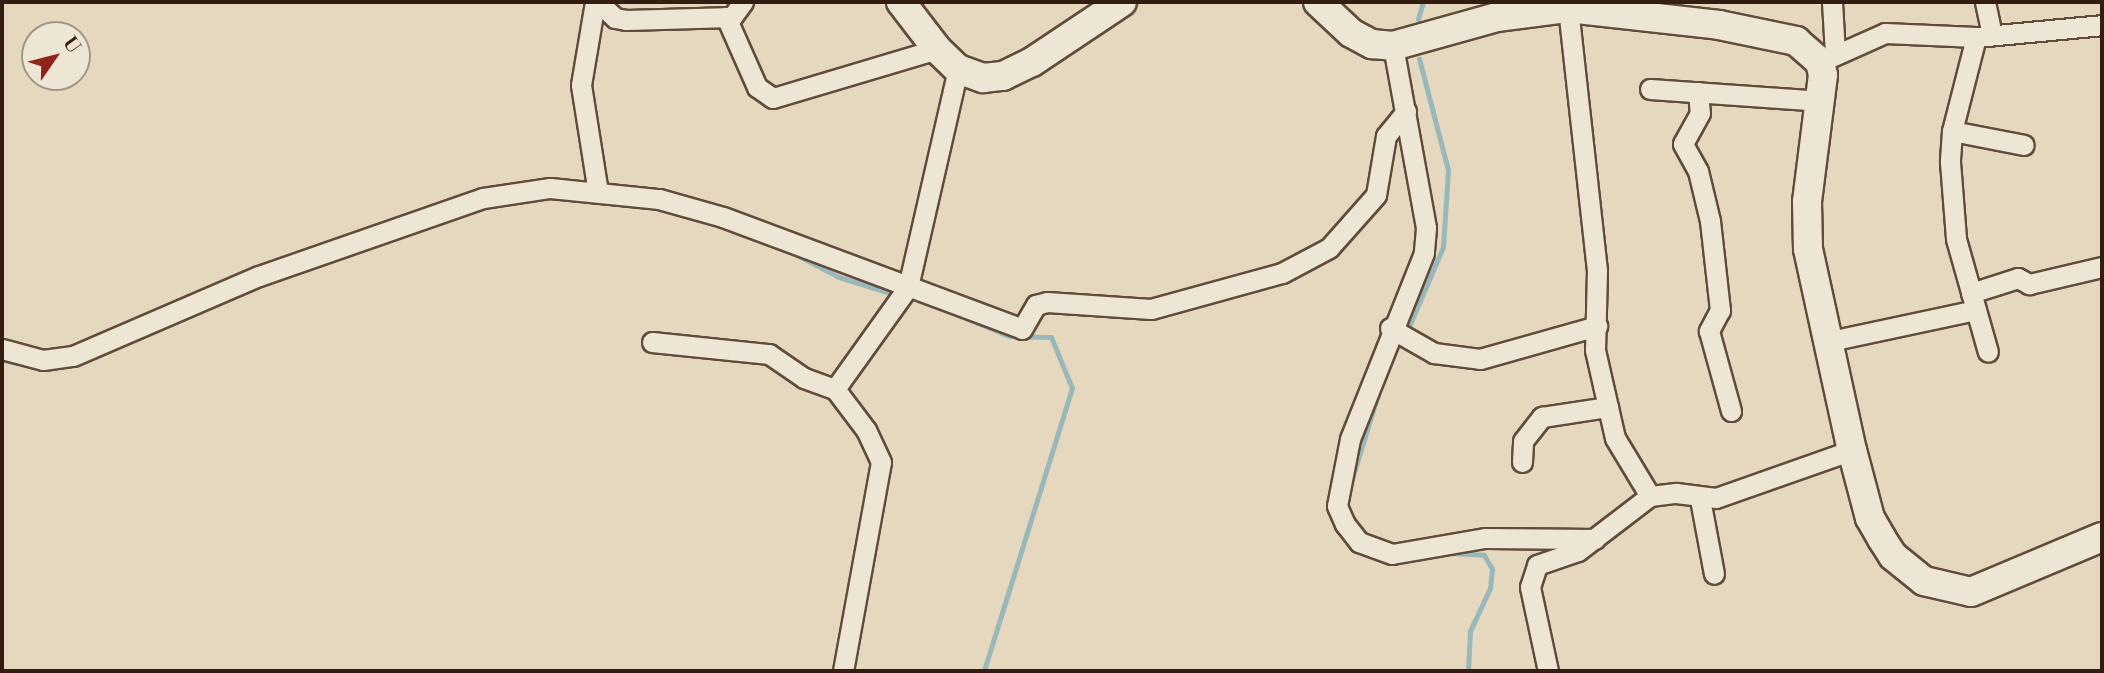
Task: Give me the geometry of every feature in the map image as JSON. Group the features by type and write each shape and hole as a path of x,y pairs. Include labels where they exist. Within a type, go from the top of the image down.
{"main road":[{"path":"901,2 937,49 958,69 982,78 1003,76 1032,62 1122,2"},
{"path":"1318,2 1351,33 1372,44 1394,46 1497,17 1568,8 1771,33 1796,41 1828,58 1806,218 1808,249 1852,450 1870,518 1902,565 1935,586 1971,592 1990,588 2102,537"}],"street":[{"path":"598,192 581,85 596,2 615,18 626,20 726,17 739,13 743,2"},
{"path":"1832,2 1828,58 1885,33 1984,36 2102,25"},
{"path":"1984,2 1984,36 1952,131 1950,162 1956,239 1988,352"},
{"path":"1568,8 1597,270 1595,350 1618,445 1650,496"},
{"path":"726,17 757,87 773,98 937,49"},
{"path":"1394,46 1426,228 1424,253 1400,335 1339,485 1337,506 1359,542 1392,554 1485,538 1595,539"},
{"path":"835,389 908,287 958,69"},
{"path":"1650,89 1822,101"},
{"path":"1698,92 1700,113 1683,144 1698,171 1706,199 1720,310 1709,331 1731,411"},
{"path":"2,349 59,360 259,276 483,198 550,188 659,199 723,217 1022,329 1035,305 1047,302 1151,309 1282,274 1329,247 1376,195 1385,136 1406,111"},
{"path":"1952,131 2024,145"},
{"path":"1830,341 1973,301 2018,278 2029,284 2102,267"},
{"path":"1400,335 1434,353 1480,359 1597,326"},
{"path":"652,342 769,354 804,378 835,389 866,430 881,462 843,671"},
{"path":"1522,461 1522,441 1542,417 1608,407"},
{"path":"1548,671 1530,576 1548,559 1577,551 1650,496 1676,493 1700,499 1716,498 1852,450"},
{"path":"1700,499 1714,574"}],"waterway":[{"path":"1418,19 1423,2"},
{"path":"1407,331 1443,247 1448,170 1419,59"},
{"path":"793,253 839,277 890,293"},
{"path":"94,357 201,311"},
{"path":"966,318 1009,336 1051,337 1072,388 984,671"},
{"path":"2,359 16,363"},
{"path":"1350,485 1378,394"},
{"path":"1359,551 1382,559"},
{"path":"1450,553 1484,555 1492,569 1490,588 1470,631 1468,671"}]}
